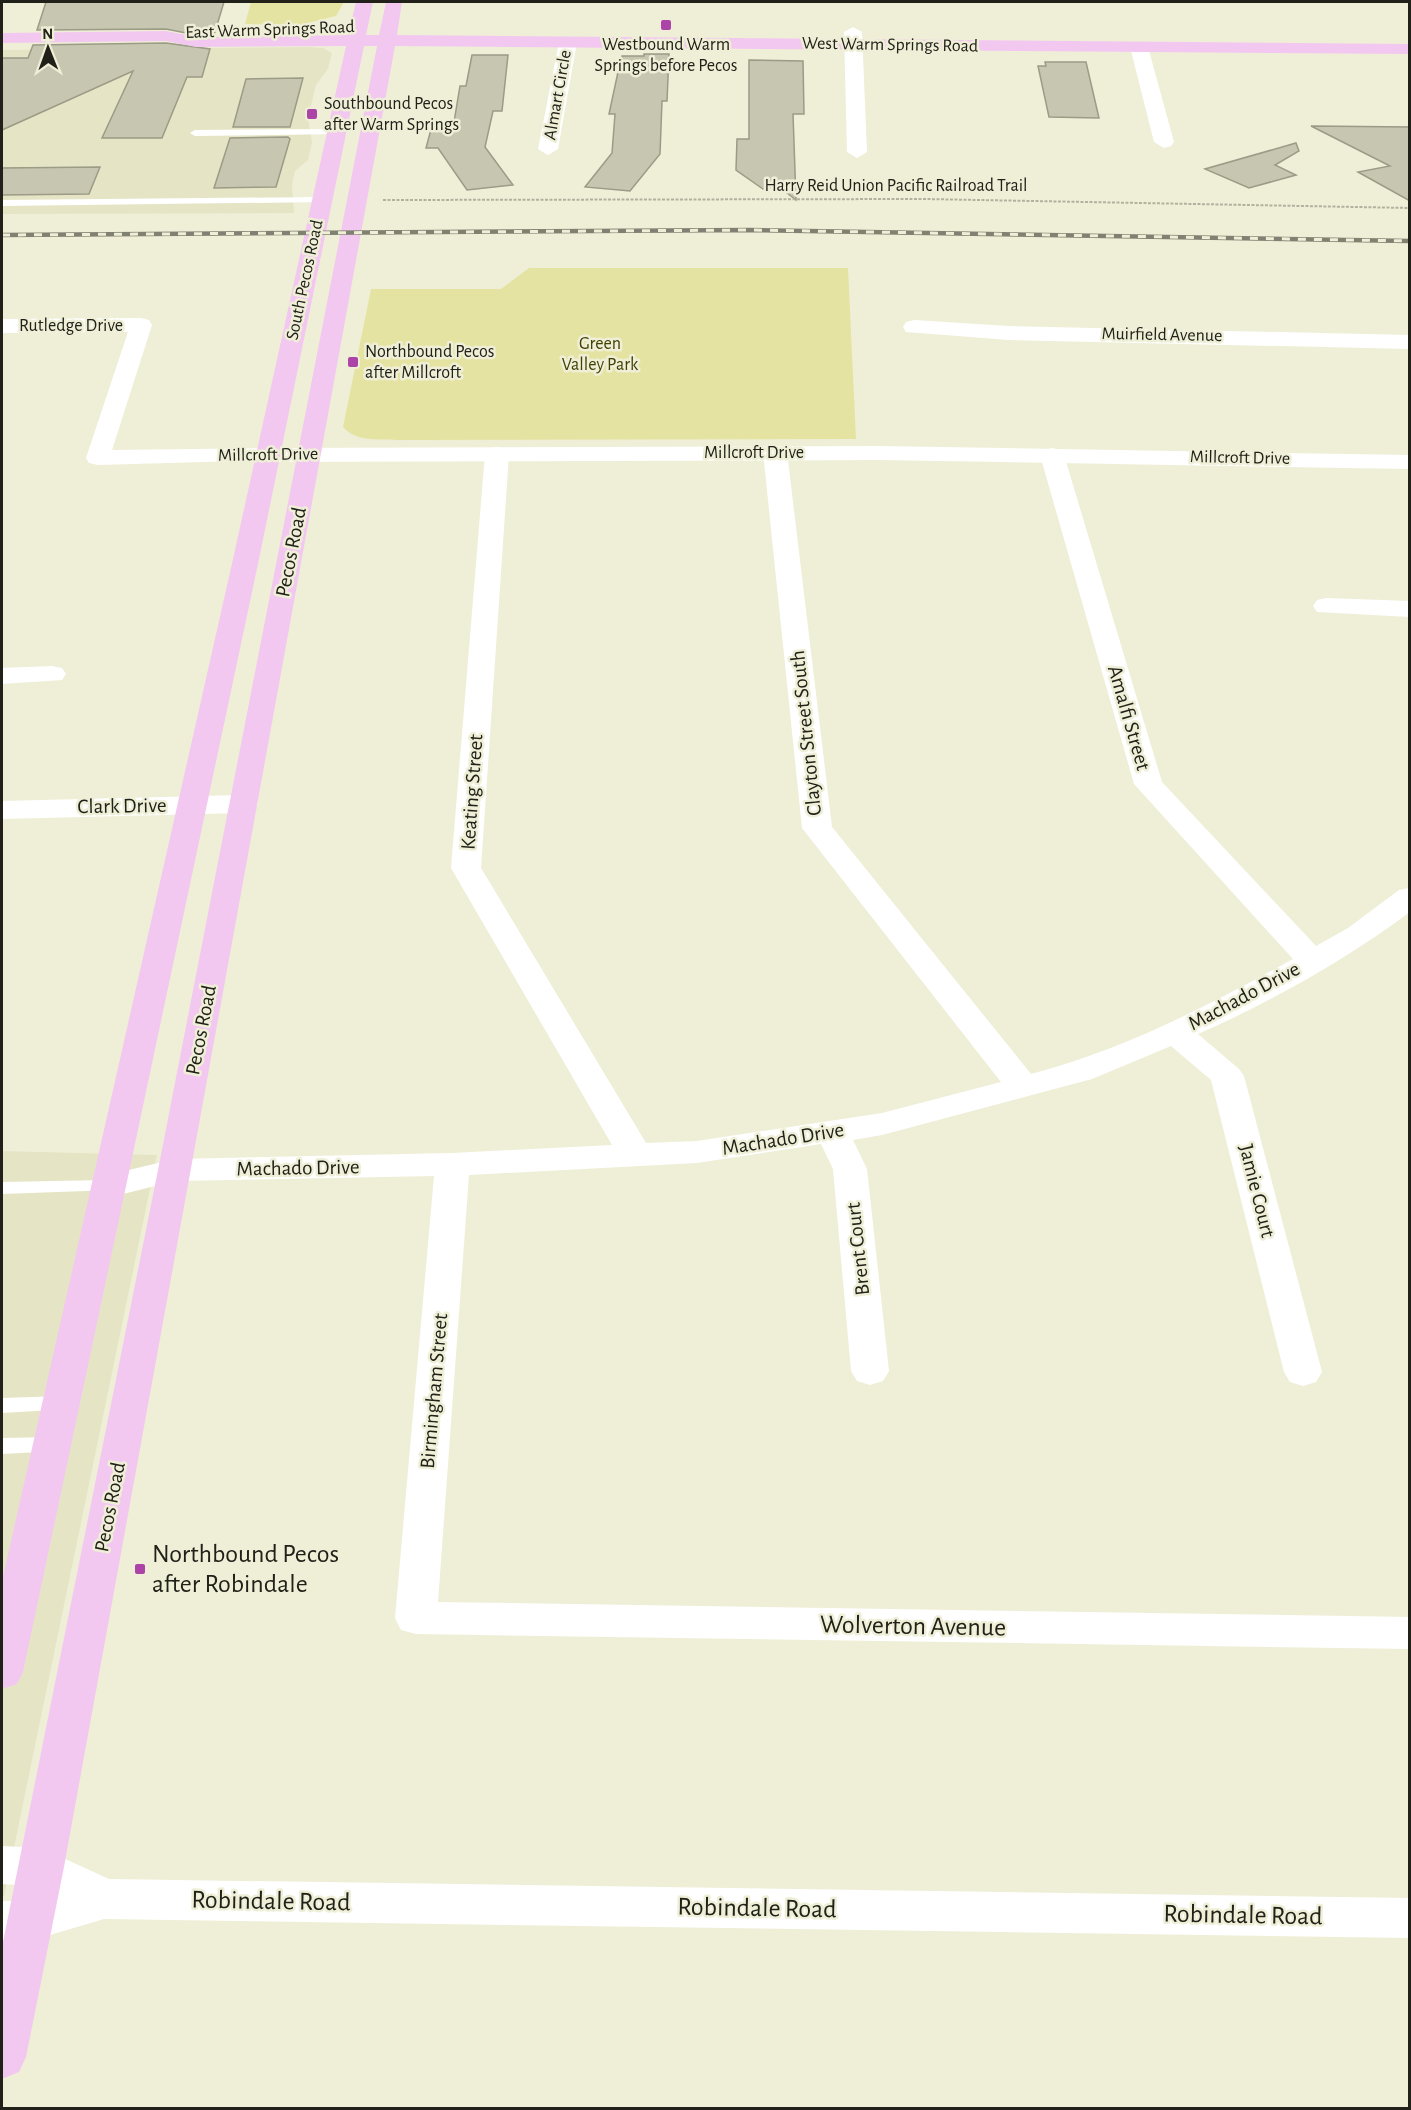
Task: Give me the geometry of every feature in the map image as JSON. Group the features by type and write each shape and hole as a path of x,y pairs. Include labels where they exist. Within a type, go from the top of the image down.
{"main road":[{"name":"South Pecos Road","path":"246,559 338,132 373,34 364,2"},
{"name":"Pecos Road","path":"2,2056 21,1866 175,1170 310,454 373,34 394,2"},
{"name":"East Warm Springs Road","path":"2,38 166,36 196,42 373,34"},
{"name":"West Warm Springs Road","path":"373,34 853,38 1410,38"},
{"name":"West Warm Springs Road","path":"373,34 568,42 853,38 1139,47 1410,50"},
{"name":"Pecos Road","path":"2,1672 246,559"}],"street":[{"path":"853,38 857,152"},
{"name":"Almart Circle","path":"548,149 568,42"},
{"path":"1139,47 1164,142"},
{"name":"Rutledge Drive","path":"2,326 141,325 98,458"},
{"name":"Muirfield Avenue","path":"914,327 1009,333 1410,342"},
{"name":"Millcroft Drive","path":"98,458 268,454 775,452 1410,462"},
{"name":"Clayton Street South","path":"775,452 817,828 1023,1087"},
{"name":"Keating Street","path":"497,454 466,868 636,1156"},
{"name":"Amalfi Street","path":"1052,455 1148,784 1312,961"},
{"path":"1326,606 1410,609"},
{"path":"2,676 52,674"},
{"name":"Clark Drive","path":"2,810 243,804"},
{"name":"Machado Drive","path":"107,1186 175,1170 452,1164 697,1152 882,1124 1080,1072 1175,1032 1219,1013 1359,935 1410,897"},
{"name":"Jamie Court","path":"1175,1032 1227,1076 1303,1372"},
{"name":"Brent Court","path":"832,1132 850,1169 870,1371"},
{"name":"Birmingham Street","path":"416,1618 452,1164"},
{"name":"Wolverton Avenue","path":"416,1618 1410,1633"},
{"name":"Robindale Road","path":"21,1866 104,1899"},
{"name":"Robindale Road","path":"16,1921 104,1899 1410,1918"}],"lane":[{"path":"195,133 338,132"},
{"path":"2,203 322,200"},
{"path":"2,1188 107,1186"},
{"path":"2,1406 62,1404"},
{"path":"2,1446 53,1445"}],"path":[{"name":"Harry Reid Union Pacific Railroad Trail","path":"382,200 913,199 1410,208"}],"shaded area":[{"path":"323,48 332,53 328,69 316,85 308,118 312,142 308,160 295,171 292,185 294,213 2,214 2,50"},
{"path":"2,1151 157,1155 4,1896 2,1896"}],"green space":[{"path":"251,2 344,2 336,16 300,25 245,24"},
{"name":"Green Valley Park","path":"529,268 848,268 856,439 397,440 361,437 348,432 343,427 371,289 501,289"}],"building":[{"path":"46,2 224,2 214,35 196,35 166,29 37,30"},
{"path":"166,43 210,49 202,77 187,77 162,138 102,138 133,71 2,130 2,58 28,58 33,45"},
{"path":"644,54 669,54 667,101 662,101 660,154 630,191 585,187 612,153 615,114 609,114 618,72 621,72 622,56 644,56"},
{"path":"472,55 508,55 502,111 493,111 485,147 513,185 467,190 438,148 426,148 433,122 454,122 460,86 466,86"},
{"path":"749,60 803,61 804,114 793,114 796,200 778,186 763,189 736,170 737,139 749,139"},
{"path":"1045,62 1086,62 1099,118 1049,117 1038,66 1046,66"},
{"path":"303,78 290,127 233,127 246,79"},
{"path":"1311,126 1410,127 1410,201 1358,172 1390,166"},
{"path":"288,137 290,139 276,187 214,188 230,138"},
{"path":"1296,143 1299,151 1275,165 1296,175 1249,188 1205,169"},
{"path":"100,167 89,194 2,195 2,168"}],"railway":[{"path":"2,235 750,230 1410,241"}],"place":[{"name":"Westbound Warm Springs before Pecos","path":"666,25"},
{"name":"Southbound Pecos after Warm Springs","path":"312,114"},
{"name":"Northbound Pecos after Millcroft","path":"353,362"},
{"name":"Northbound Pecos after Robindale","path":"140,1569"}]}
